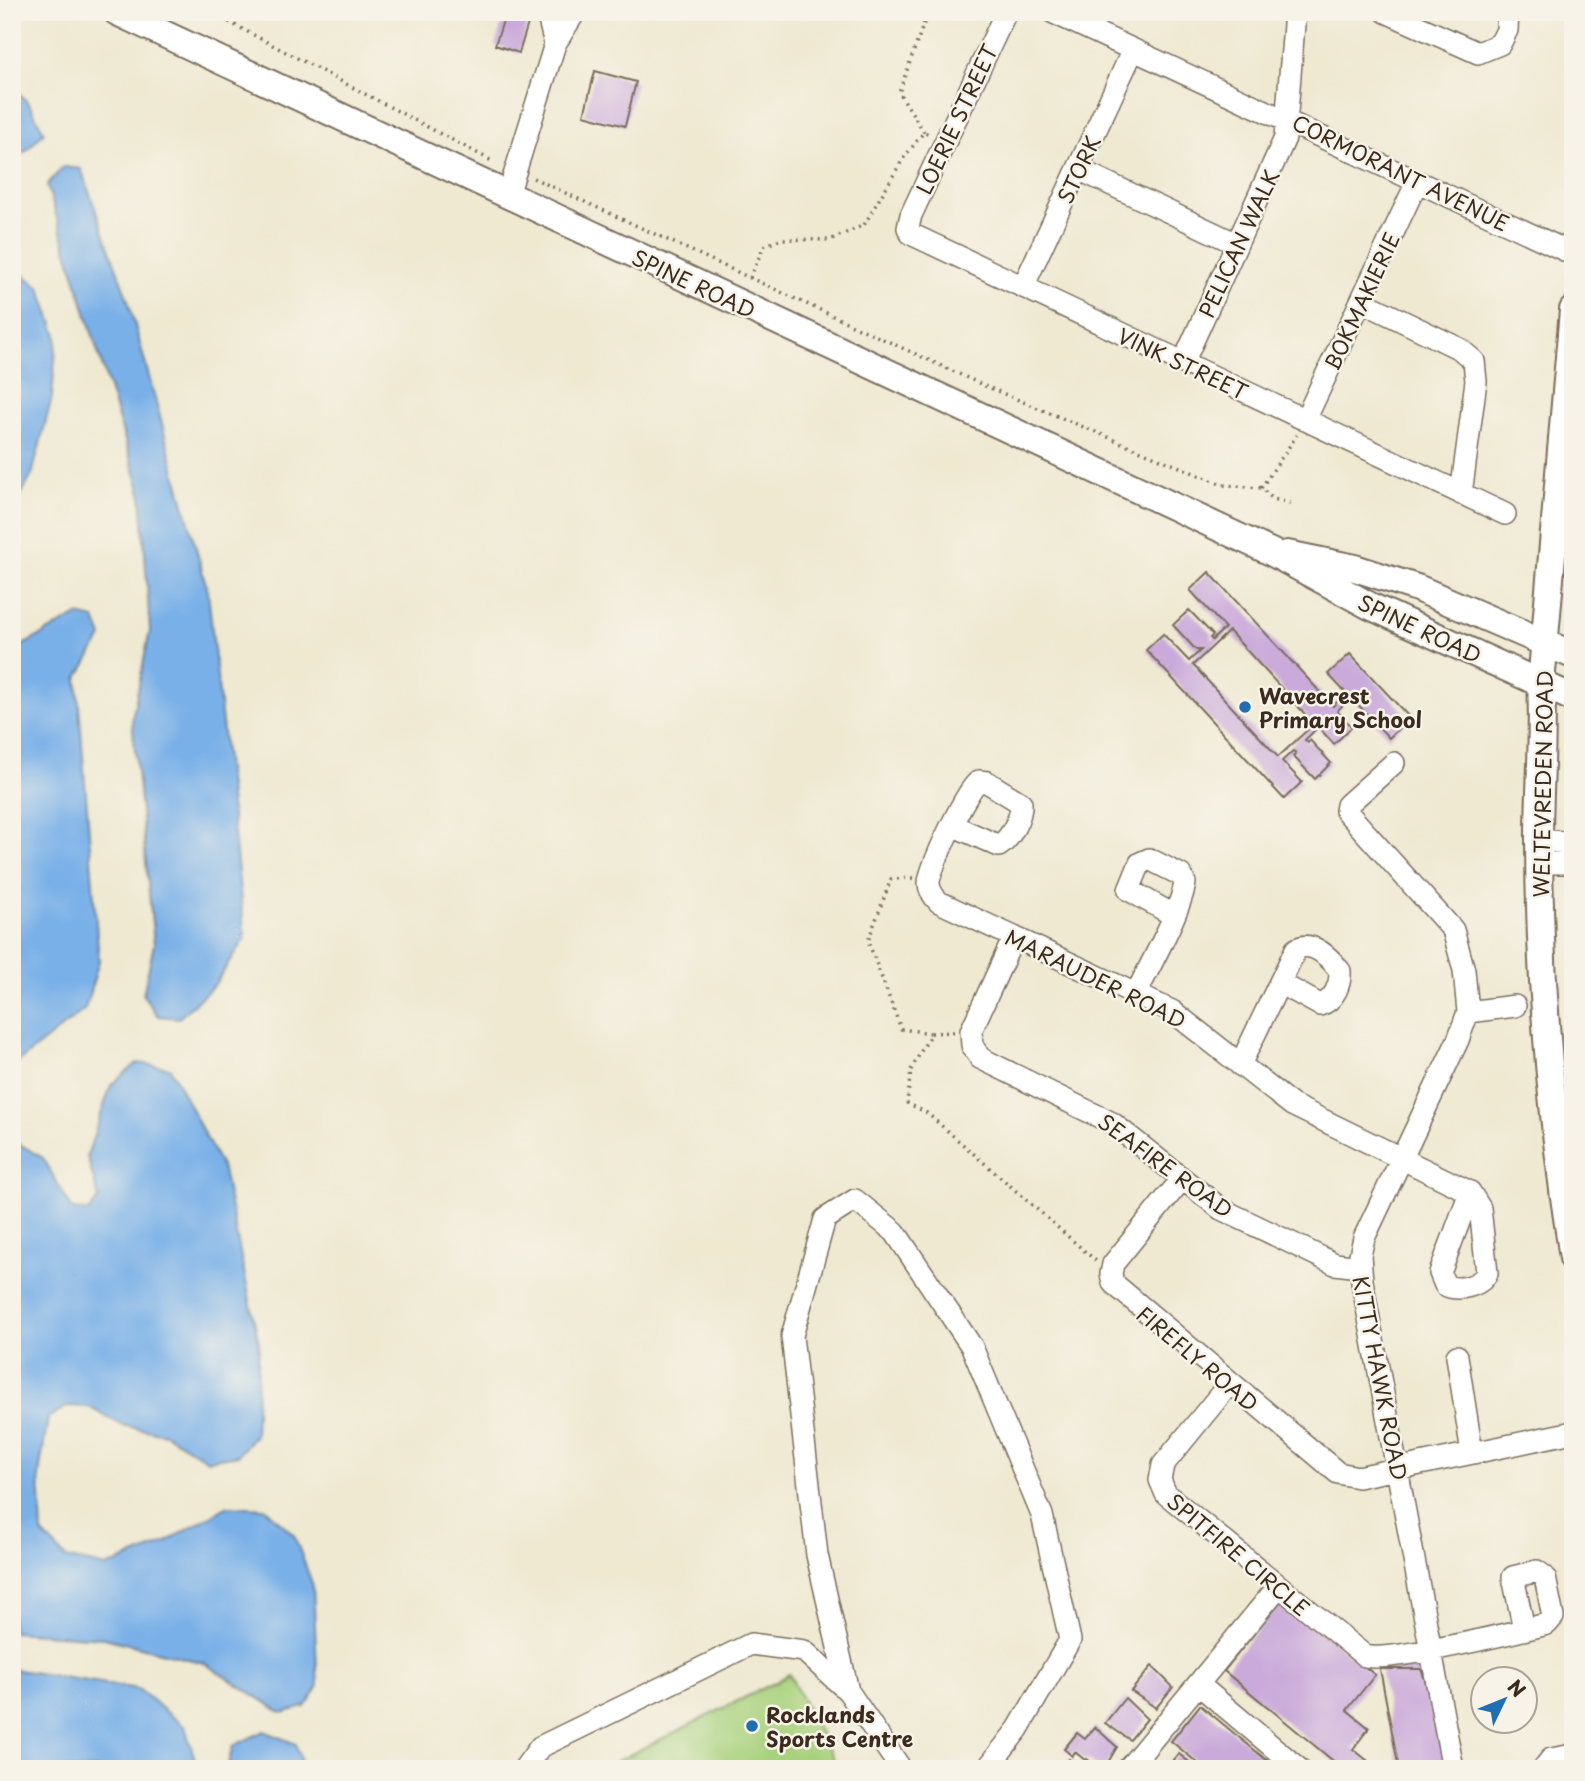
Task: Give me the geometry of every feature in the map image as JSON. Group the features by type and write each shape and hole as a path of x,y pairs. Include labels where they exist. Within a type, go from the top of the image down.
{"main road":[{"name":"SPINE ROAD","path":"117,12 1271,552 1370,606 1573,698"},
{"name":"WELTEVREDEN ROAD","path":"1573,310 1563,543 1541,684 1544,732 1539,851 1551,1083 1573,1258"},
{"name":"SPINE ROAD","path":"1271,552 1345,565 1417,588 1573,656"}],"street":[{"path":"508,195 553,24 575,12"},
{"name":"LOERIE STREET","path":"908,228 1006,12"},
{"path":"1052,12 1286,121"},
{"name":"CORMORANT AVENUE","path":"1295,12 1286,121 1573,254"},
{"path":"1386,12 1478,53 1500,44 1507,30 1508,12"},
{"name":"STORK","path":"1023,287 1133,50"},
{"name":"PELICAN WALK","path":"1183,363 1279,155 1285,138 1286,121"},
{"path":"1078,169 1237,244"},
{"name":"BOKMAKIERIE","path":"1305,420 1417,182"},
{"name":"VINK STREET","path":"908,228 915,237 1505,514"},
{"path":"1361,302 1460,349 1474,361 1476,381 1461,494"},
{"path":"1394,763 1347,805 1346,811 1452,930 1464,971 1468,1012 1515,1006"},
{"path":"930,884 953,825"},
{"path":"1539,851 1573,843"},
{"path":"1539,851 1573,863"},
{"name":"MARAUDER ROAD","path":"930,884 944,904 1182,1018 1292,1105 1470,1192"},
{"path":"1136,994 1172,915"},
{"path":"971,1031 1014,937"},
{"path":"1240,1065 1280,984"},
{"name":"KITTY HAWK ROAD","path":"1453,1769 1360,1267 1364,1238 1458,1040 1468,1012"},
{"name":"SEAFIRE ROAD","path":"971,1031 974,1050 987,1064 1112,1123 1206,1200 1335,1264 1360,1267"},
{"path":"1111,1274 1116,1259 1182,1179"},
{"path":"848,1691 817,1555 792,1336 825,1219 855,1200 895,1232 972,1347 1042,1515 1070,1640 1018,1729 987,1769"},
{"name":"FIREFLY ROAD","path":"1111,1274 1119,1291 1338,1473 1358,1477 1573,1432"},
{"path":"1457,1356 1472,1453"},
{"name":"SPITFIRE CIRCLE","path":"1229,1384 1163,1465 1161,1485 1166,1494 1365,1656 1379,1658 1524,1629"},
{"path":"1128,1769 1278,1587"},
{"path":"524,1769 540,1747 751,1644 804,1651 848,1691 901,1769"},
{"path":"1198,1684 1299,1769"},
{"path":"1543,1769 1550,1759 1573,1755"}],"path":[{"path":"210,12 492,161"},
{"path":"928,12 899,92 925,132 946,140"},
{"path":"750,278 764,246 781,239 830,240 864,225 903,159 925,132"},
{"path":"533,178 985,386 1173,466 1223,485 1261,488 1273,499 1290,503"},
{"path":"1261,488 1290,450 1305,420"},
{"path":"930,884 891,879 868,941 901,1029 930,1033 971,1031"},
{"path":"930,1033 911,1070 907,1104 927,1113 1111,1274"}],"green space":[{"name":"Rocklands Sports Centre","path":"789,1674 839,1769 601,1769 776,1682"}],"water":[{"path":"12,85 29,104 44,132 24,153 12,148"},
{"path":"63,167 81,169 128,300 208,592 245,938 215,984 179,1018 158,1016 143,995 154,944 132,719 150,630 141,493 47,185"},
{"path":"12,267 40,287 57,336 52,397 32,475 12,511"},
{"path":"78,615 95,619 102,637 77,679 99,961 85,1009 12,1067 12,651"},
{"path":"137,1063 170,1068 223,1170 259,1344 255,1435 238,1455 208,1460 165,1434 122,1425 89,1407 68,1406 48,1418 39,1474 42,1533 66,1558 106,1567 159,1546 228,1506 265,1508 294,1535 313,1586 318,1688 305,1707 282,1713 204,1663 104,1638 12,1632 12,1140 43,1158 72,1209 89,1212 99,1198 87,1156 111,1085"},
{"path":"12,1669 138,1689 185,1727 198,1769 12,1769"},
{"path":"264,1731 296,1744 303,1769 227,1769 233,1746"}],"building":[{"path":"506,12 529,20 519,53 495,45"},
{"path":"595,71 636,82 625,126 584,115"},
{"path":"1209,572 1333,706 1346,693 1328,674 1350,654 1410,718 1389,738 1351,697 1337,711 1352,727 1334,744 1318,727 1305,740 1308,743 1310,740 1331,763 1315,779 1293,756 1296,753 1293,751 1282,761 1302,782 1284,799 1146,650 1163,634 1189,661 1201,650 1196,650 1173,625 1189,610 1213,635 1210,638 1212,640 1225,628 1190,590","holes":["1229,631 1314,724 1278,757 1193,665"]},
{"path":"1282,1599 1375,1675 1347,1710 1369,1728 1353,1749 1378,1769 1343,1769 1224,1671"},
{"path":"1152,1666 1173,1687 1156,1708 1131,1691"},
{"path":"1380,1669 1421,1669 1432,1699 1447,1769 1399,1769"},
{"path":"1125,1698 1147,1719 1130,1740 1105,1723"},
{"path":"1200,1705 1278,1769 1205,1769 1171,1741"},
{"path":"1095,1727 1117,1747 1104,1769 1087,1759 1086,1761 1075,1752 1072,1756 1064,1749 1077,1733 1085,1739"},
{"path":"1179,1754 1194,1766 1197,1769 1166,1769"},
{"path":"1069,1759 1078,1769 1060,1769"}],"place":[{"name":"Wavecrest Primary School","path":"1245,707"},
{"name":"Rocklands Sports Centre","path":"752,1726"}]}
